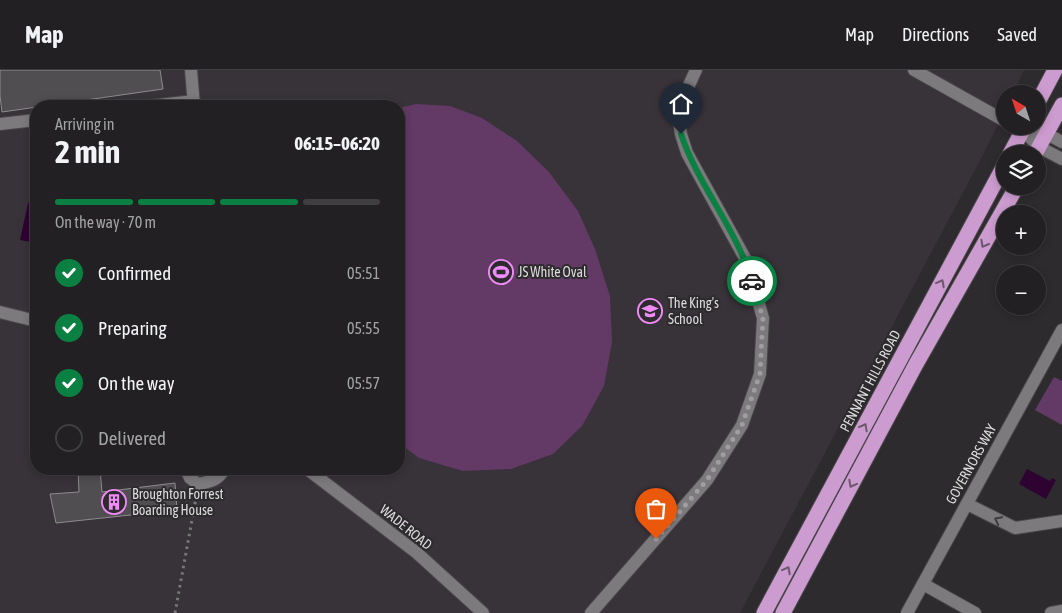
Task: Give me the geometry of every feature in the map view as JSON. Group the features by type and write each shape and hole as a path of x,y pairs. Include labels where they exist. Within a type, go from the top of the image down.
{"highway":[{"path":"1046,87 1055,70"},
{"path":"1040,145 1062,106"},
{"name":"PENNANT HILLS ROAD","path":"764,613 996,181"},
{"path":"783,613 916,364 1012,195"}],"street":[{"path":"191,70 194,100"},
{"path":"591,613 707,480 742,425 760,374 763,318 746,260 687,153 681,134 678,116 684,96 696,70"},
{"path":"914,70 996,116"},
{"path":"0,124 30,121"},
{"path":"1047,134 1062,142"},
{"path":"1046,154 1062,160"},
{"path":"0,312 30,320"},
{"name":"GOVERNORS WAY","path":"907,613 967,504 1057,352 1062,330"},
{"path":"189,475 198,484 210,482 221,475"},
{"name":"WADE ROAD","path":"315,475 417,553 483,613"},
{"path":"967,504 1015,528 1062,522"},
{"path":"923,584 975,613"},
{"path":"1051,613 1062,611"}],"path":[{"path":"175,613 198,484"}],"shaded area":[{"name":"The King's School","path":"0,70 1024,70 1017,85 996,85 996,128 740,613 0,613"},
{"name":"JS White Oval","path":"416,104 450,106 482,118 517,141 549,172 578,211 595,249 610,296 612,342 604,386 582,426 553,454 511,469 463,471 419,458 405,448 405,107"},
{"path":"28,203 30,203 30,242 20,240"},
{"path":"1054,377 1062,381 1062,425 1035,410"},
{"path":"1027,469 1050,481 1052,478 1056,480 1046,499 1019,484"}],"building":[{"path":"0,70 160,70 163,89 86,100 30,100 30,108 2,112"},
{"name":"Broughton Forrest Boarding House","path":"78,475 101,475 102,492 175,483 177,510 56,523 50,494 79,492"}],"way so far":[{"path":"656,539 707,480 742,425 760,374 763,318 752,281"}],"place":[{"name":"JS White Oval","path":"501,272"},
{"name":"The King's School","path":"650,311"},
{"name":"Broughton Forrest Boarding House","path":"114,502"}],"route":[{"path":"681,134 687,153 746,260 752,281"}]}
